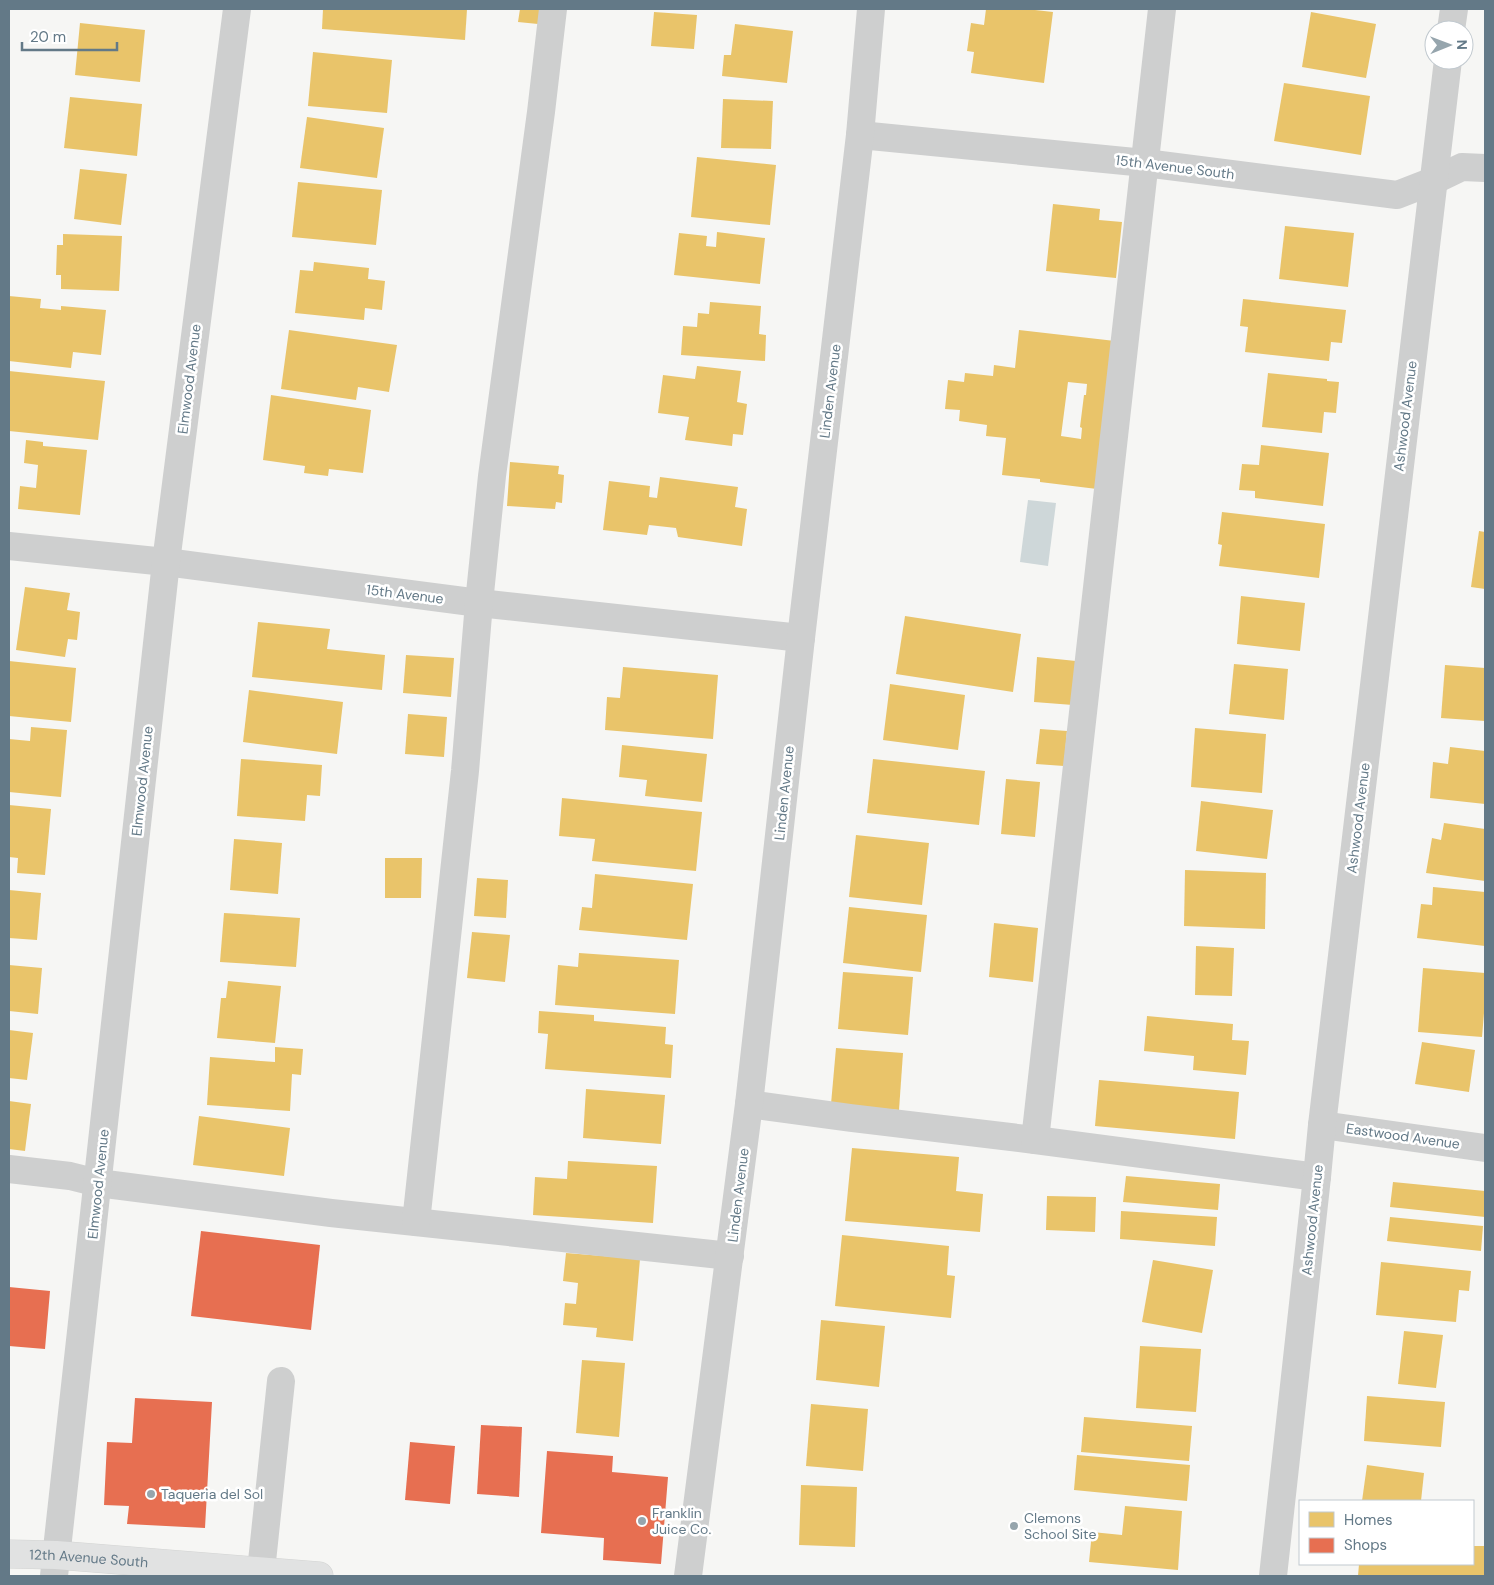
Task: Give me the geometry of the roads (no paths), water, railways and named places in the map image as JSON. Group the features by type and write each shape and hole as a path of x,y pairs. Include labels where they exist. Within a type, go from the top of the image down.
{"main road":[{"name":"12th Avenue South","path":"9,1554 55,1565 261,1572 319,1576"}],"street":[{"name":"Elmwood Avenue","path":"55,1565 166,562 237,9"},
{"path":"416,1222 465,770 492,476 540,122 553,9"},
{"name":"Linden Avenue","path":"688,1576 750,1104 801,638 860,135 871,9"},
{"path":"1035,1140 1162,9"},
{"name":"Ashwood Avenue","path":"1273,1576 1322,1125 1447,70"},
{"name":"15th Avenue South","path":"860,135 1145,163 1397,195 1462,167 1485,168"},
{"name":"15th Avenue","path":"9,546 166,562 479,603 801,638"},
{"path":"750,1104 1317,1176"},
{"name":"Eastwood Avenue","path":"1322,1125 1485,1148"},
{"path":"9,1169 70,1176 98,1183 322,1212 730,1256"},
{"path":"261,1572 281,1381"}],"place":[{"name":"Taqueria del Sol","path":"151,1494"},
{"name":"Franklin Juice Co.","path":"642,1521"},
{"name":"Clemons School Site","path":"1014,1526"}]}
